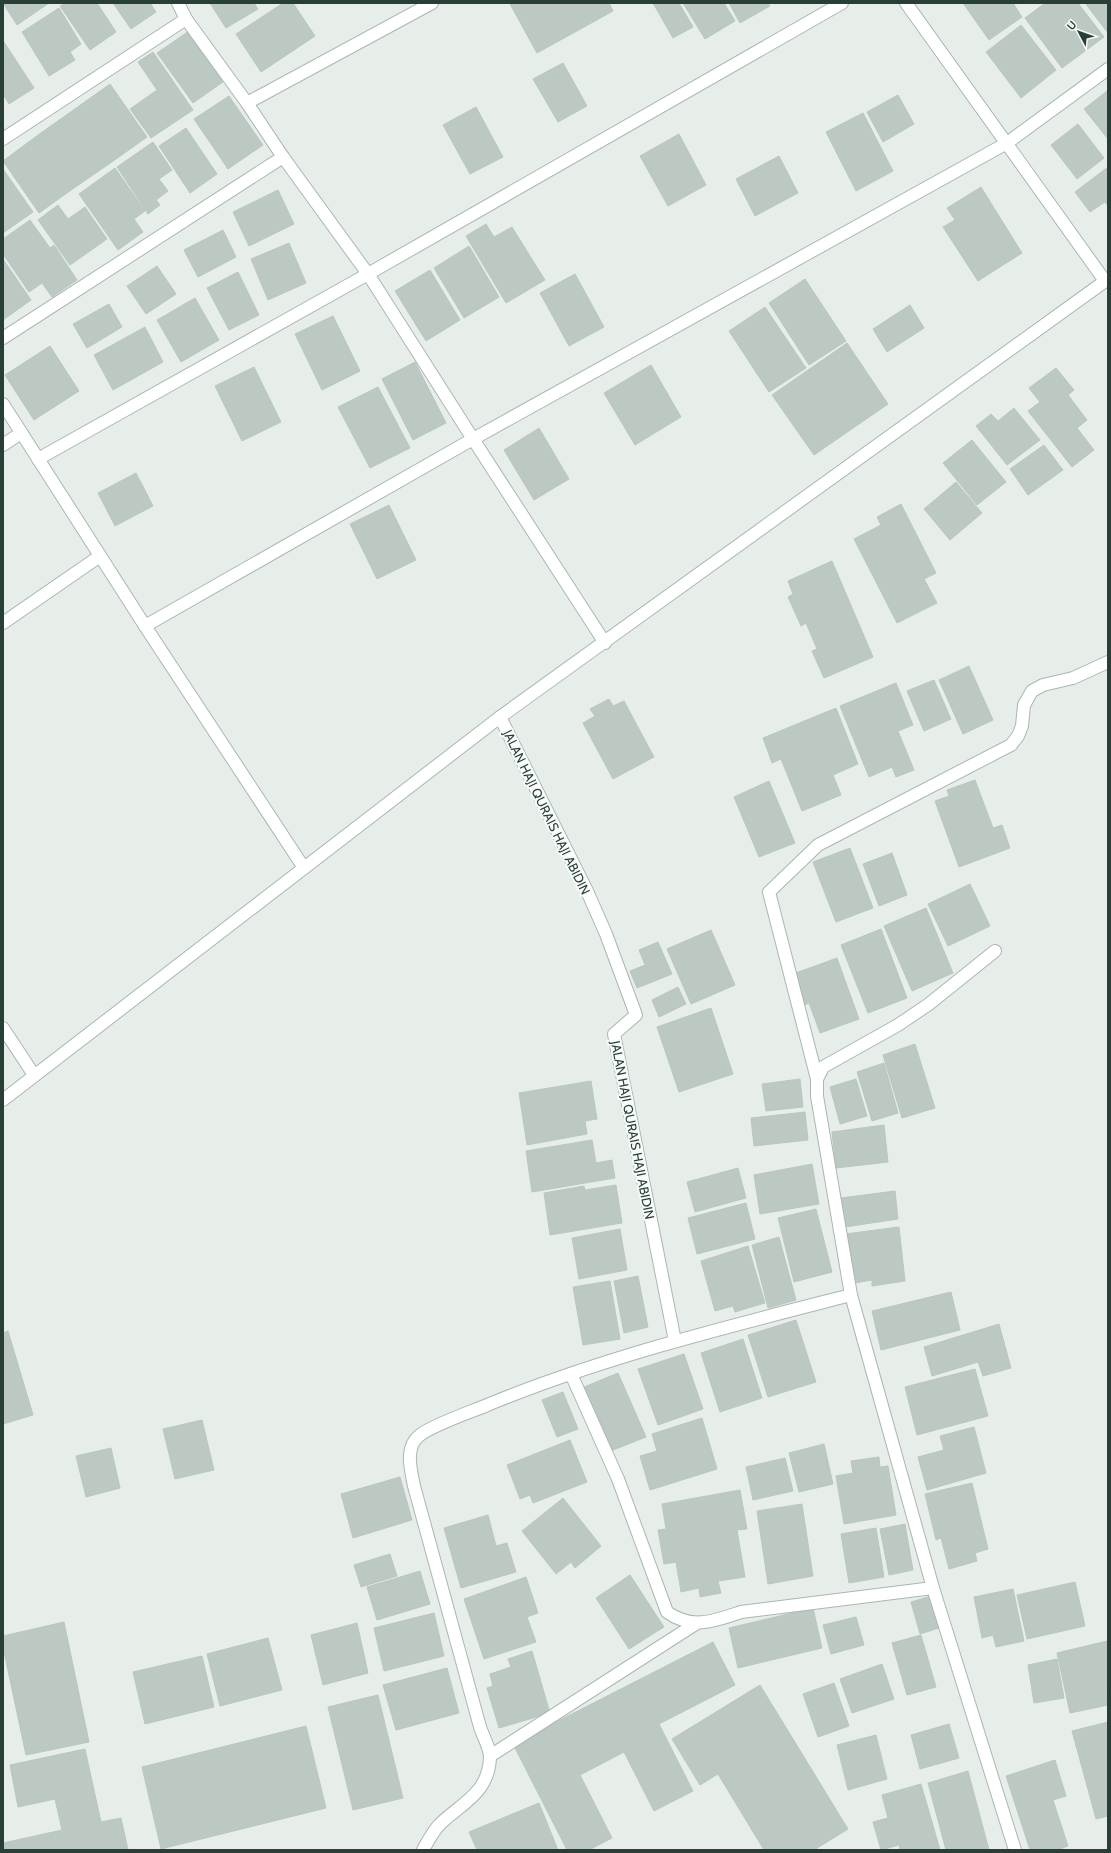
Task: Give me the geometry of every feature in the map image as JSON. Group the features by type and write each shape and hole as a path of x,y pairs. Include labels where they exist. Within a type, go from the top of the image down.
{"street":[{"path":"178,3 186,19 248,103 283,157 368,274 605,643"},
{"path":"248,103 432,3"},
{"path":"38,459 368,274 842,3"},
{"path":"3,1100 500,717 605,643 1107,280 906,3"},
{"path":"3,139 186,19"},
{"path":"145,626 473,439 1007,143 1108,69"},
{"path":"3,338 283,157"},
{"path":"3,404 145,626 304,868"},
{"path":"3,445 21,433"},
{"path":"3,623 100,556"},
{"path":"1015,1850 933,1588 851,1295 818,1096 817,1079 769,892 818,845 1011,745 1018,736 1022,726 1024,705 1032,691 1042,685 1074,678 1108,662"},
{"name":"JALAN HAJI QURAIS HAJI ABIDIN","path":"500,717 587,891 606,934 636,1015 614,1034 675,1341"},
{"path":"817,1079 823,1067 898,1025 929,1004 995,951"},
{"path":"3,1028 34,1075"},
{"path":"423,1850 432,1833 440,1824 470,1801 484,1782 490,1756 480,1727 416,1494 409,1457 416,1440 420,1435 533,1386 675,1341 851,1295"},
{"path":"571,1374 618,1479 667,1612 674,1617 697,1623 710,1622 740,1612 933,1588"},
{"path":"490,1756 697,1623"}],"building":[{"path":"3,3 49,3 17,25"},
{"path":"66,3 97,3 116,32 90,50 60,6"},
{"path":"113,3 150,3 156,12 131,29"},
{"path":"210,3 254,3 258,9 226,28"},
{"path":"283,3 293,3 315,36 261,72 236,34"},
{"path":"609,3 613,11 537,53 510,4"},
{"path":"653,3 679,3 693,27 673,38"},
{"path":"683,3 724,3 735,21 705,39"},
{"path":"729,3 768,3 770,6 740,23"},
{"path":"963,3 1013,3 1022,17 989,40"},
{"path":"1045,3 1078,3 1104,37 1062,68 1025,18"},
{"path":"1085,3 1108,3 1108,33"},
{"path":"59,8 81,44 70,52 75,60 49,76 22,32"},
{"path":"1021,25 1056,70 1021,98 986,52"},
{"path":"192,29 227,79 193,103 157,53"},
{"path":"4,42 34,88 9,104 3,94"},
{"path":"153,52 193,110 151,138 130,109 157,90 138,62"},
{"path":"563,63 587,106 558,122 533,79"},
{"path":"110,84 147,137 109,164 72,111"},
{"path":"1107,91 1108,92 1108,139 1084,109"},
{"path":"898,95 914,124 883,142 867,112"},
{"path":"229,96 263,145 228,169 194,119"},
{"path":"476,107 503,157 470,174 443,125"},
{"path":"72,111 109,164 74,188 38,135"},
{"path":"863,113 893,171 856,191 826,132"},
{"path":"1078,124 1104,158 1077,179 1051,145"},
{"path":"186,128 217,174 190,193 159,146"},
{"path":"679,134 706,185 668,206 640,156"},
{"path":"38,135 74,188 39,213 3,161"},
{"path":"153,142 172,170 159,179 168,191 156,200 160,205 148,214 117,167"},
{"path":"779,156 798,193 755,216 736,179"},
{"path":"1108,167 1108,206 1105,202 1090,212 1075,192"},
{"path":"115,168 145,211 134,219 143,232 118,250 79,194"},
{"path":"3,169 33,212 3,233"},
{"path":"981,187 1022,253 978,281 943,227 955,220 947,208"},
{"path":"278,190 294,224 249,246 233,212"},
{"path":"58,205 68,219 85,207 107,239 70,265 38,220"},
{"path":"30,220 50,248 54,245 77,280 52,297 42,283 29,292 3,254 3,239"},
{"path":"486,224 494,237 512,227 545,280 506,303 466,236"},
{"path":"223,230 236,257 198,277 184,250"},
{"path":"289,243 306,283 268,300 251,259"},
{"path":"469,246 499,297 464,318 434,268"},
{"path":"3,259 31,300 3,320"},
{"path":"157,266 176,294 146,314 127,286"},
{"path":"430,270 460,320 426,341 395,291"},
{"path":"238,272 259,315 229,330 207,288"},
{"path":"575,274 604,327 569,346 540,293"},
{"path":"805,279 846,341 809,365 769,303"},
{"path":"195,298 219,340 181,362 157,320"},
{"path":"109,304 122,327 87,348 73,324"},
{"path":"910,305 924,328 887,352 873,329"},
{"path":"765,307 806,368 769,392 729,331"},
{"path":"333,316 360,371 322,390 295,334"},
{"path":"145,327 163,362 113,390 94,355"},
{"path":"847,343 888,404 814,455 772,395"},
{"path":"50,346 79,391 34,420 5,375"},
{"path":"415,362 446,423 413,440 382,379"},
{"path":"651,365 681,417 635,445 604,393"},
{"path":"254,367 281,422 242,441 215,386"},
{"path":"1056,368 1074,390 1068,395 1087,420 1077,428 1094,450 1072,467 1028,411 1040,402 1029,388"},
{"path":"378,387 410,448 370,468 338,407"},
{"path":"1014,408 1040,440 1007,465 976,426 991,414 998,421"},
{"path":"539,428 569,479 534,500 504,450"},
{"path":"972,440 1006,482 977,505 943,463"},
{"path":"1044,445 1063,470 1028,495 1010,469"},
{"path":"136,473 153,506 115,526 98,493"},
{"path":"956,482 982,513 950,540 924,509"},
{"path":"901,504 936,573 924,579 937,603 897,623 854,539 881,525 877,517"},
{"path":"389,505 416,560 377,579 350,524"},
{"path":"832,561 873,657 824,678 812,651 817,649 806,623 801,626 788,597 793,594 788,581"},
{"path":"969,666 993,720 963,734 939,680"},
{"path":"934,680 951,719 924,731 907,691"},
{"path":"896,683 913,725 898,731 914,770 896,777 892,767 869,777 840,706"},
{"path":"609,699 613,706 624,701 654,757 613,779 583,723 595,716 590,709"},
{"path":"836,708 858,764 833,775 841,795 802,811 781,759 772,763 763,738"},
{"path":"975,780 993,828 1002,825 1010,848 959,867 935,801 949,796 947,790"},
{"path":"769,781 795,843 759,857 734,797"},
{"path":"850,848 873,908 836,922 813,862"},
{"path":"892,853 907,895 879,906 863,864"},
{"path":"970,884 990,926 948,946 928,904"},
{"path":"926,908 953,973 912,991 884,926"},
{"path":"881,929 907,998 868,1013 841,945"},
{"path":"711,930 735,985 691,1004 667,949"},
{"path":"658,942 672,974 637,988 630,971 645,965 639,950"},
{"path":"837,958 859,1019 820,1033 809,1003 804,1005 793,974"},
{"path":"678,987 686,1004 659,1017 652,1000"},
{"path":"711,1008 733,1074 679,1092 657,1027"},
{"path":"915,1044 935,1108 902,1118 883,1055"},
{"path":"884,1063 898,1113 872,1121 857,1072"},
{"path":"800,1079 803,1107 766,1111 762,1084"},
{"path":"856,1079 867,1116 840,1124 830,1087"},
{"path":"591,1081 597,1119 585,1121 587,1134 527,1145 519,1093"},
{"path":"805,1112 808,1140 754,1146 751,1118"},
{"path":"884,1125 888,1162 836,1168 832,1132"},
{"path":"592,1140 596,1163 612,1160 615,1178 532,1192 526,1151"},
{"path":"812,1164 819,1204 760,1214 754,1175"},
{"path":"738,1168 746,1198 695,1212 687,1182"},
{"path":"616,1185 622,1223 550,1235 544,1193 584,1186 585,1190"},
{"path":"895,1191 898,1219 845,1227 841,1198"},
{"path":"746,1203 755,1239 697,1254 688,1218"},
{"path":"816,1209 832,1272 794,1282 778,1218"},
{"path":"899,1227 905,1281 872,1286 872,1280 855,1283 853,1268 849,1268 845,1234"},
{"path":"620,1229 627,1270 579,1279 572,1238"},
{"path":"779,1237 796,1300 768,1308 752,1245"},
{"path":"748,1246 765,1303 735,1312 733,1306 715,1311 701,1261"},
{"path":"638,1276 648,1327 624,1333 614,1281"},
{"path":"610,1281 620,1339 583,1345 573,1287"},
{"path":"951,1292 960,1330 881,1350 872,1311"},
{"path":"796,1320 816,1382 768,1397 748,1335"},
{"path":"999,1324 1011,1368 983,1376 978,1362 932,1376 924,1347"},
{"path":"8,1331 33,1415 3,1424 3,1333"},
{"path":"743,1339 762,1398 720,1412 701,1353"},
{"path":"684,1354 703,1409 658,1425 638,1369"},
{"path":"975,1369 988,1416 917,1435 905,1387"},
{"path":"618,1373 646,1437 603,1454 577,1390"},
{"path":"563,1392 578,1429 557,1437 542,1400"},
{"path":"702,1418 717,1469 650,1490 640,1456 657,1451 652,1434"},
{"path":"202,1420 214,1470 175,1479 163,1429"},
{"path":"974,1427 986,1473 927,1490 918,1457 944,1450 940,1436"},
{"path":"570,1440 587,1482 533,1503 530,1495 520,1499 507,1465"},
{"path":"824,1444 833,1484 799,1492 789,1453"},
{"path":"111,1448 120,1488 86,1497 76,1456"},
{"path":"879,1457 880,1467 888,1466 896,1515 844,1524 836,1476 853,1473 851,1461"},
{"path":"785,1458 793,1491 753,1500 746,1467"},
{"path":"400,1477 412,1520 353,1538 341,1494"},
{"path":"972,1483 988,1549 975,1553 977,1561 949,1569 941,1538 936,1540 925,1494"},
{"path":"740,1490 747,1529 737,1530 745,1577 718,1581 721,1593 700,1597 699,1588 681,1592 676,1562 664,1564 658,1530 666,1529 662,1504"},
{"path":"563,1498 601,1546 575,1568 571,1562 556,1574 522,1531"},
{"path":"802,1504 813,1576 768,1584 757,1511"},
{"path":"488,1515 496,1546 507,1543 516,1572 461,1588 444,1528"},
{"path":"905,1524 913,1570 889,1575 880,1529"},
{"path":"876,1528 884,1577 849,1583 841,1534"},
{"path":"390,1554 397,1576 361,1587 354,1565"},
{"path":"420,1571 430,1604 377,1620 367,1587"},
{"path":"630,1575 664,1627 629,1649 596,1598"},
{"path":"526,1577 538,1613 527,1617 536,1642 484,1659 464,1599"},
{"path":"1075,1582 1085,1626 1027,1639 1017,1595"},
{"path":"1013,1589 1024,1641 996,1647 993,1635 982,1638 974,1597"},
{"path":"931,1596 939,1628 920,1634 911,1602"},
{"path":"813,1608 822,1648 738,1668 729,1628"},
{"path":"434,1613 444,1656 384,1671 374,1628"},
{"path":"856,1617 864,1645 831,1654 823,1625"},
{"path":"64,1622 89,1742 26,1755 3,1647 3,1636"},
{"path":"357,1623 368,1673 323,1685 311,1635"},
{"path":"921,1635 936,1687 907,1695 892,1643"},
{"path":"268,1638 282,1690 220,1706 207,1654"},
{"path":"1107,1641 1108,1694 1106,1694 1108,1705 1070,1713 1057,1653"},
{"path":"713,1642 735,1685 659,1724 693,1791 654,1811 624,1752 580,1775 612,1838 589,1850 567,1850 513,1744"},
{"path":"532,1651 550,1713 499,1728 487,1688 493,1686 490,1674 511,1667 508,1659"},
{"path":"202,1656 214,1707 145,1724 133,1672"},
{"path":"1057,1659 1064,1698 1034,1703 1028,1665"},
{"path":"882,1664 894,1699 852,1713 840,1679"},
{"path":"447,1668 459,1713 396,1730 383,1685"},
{"path":"834,1683 849,1726 818,1737 803,1694"},
{"path":"760,1685 848,1829 814,1850 764,1850 718,1774 700,1785 672,1739"},
{"path":"378,1695 403,1798 353,1810 328,1707"},
{"path":"1108,1722 1108,1816 1096,1819 1072,1731"},
{"path":"949,1724 959,1758 920,1769 911,1735"},
{"path":"306,1726 326,1808 161,1849 142,1767"},
{"path":"876,1735 887,1779 848,1790 837,1745"},
{"path":"85,1749 101,1822 121,1818 128,1850 3,1850 3,1843 62,1830 55,1799 18,1807 10,1765"},
{"path":"1055,1760 1066,1796 1053,1800 1068,1846 1057,1850 1030,1850 1006,1776"},
{"path":"968,1771 989,1850 946,1850 928,1783"},
{"path":"921,1784 940,1850 900,1850 899,1845 881,1850 873,1822 888,1818 882,1795"},
{"path":"539,1803 558,1850 477,1850 469,1832"}]}
